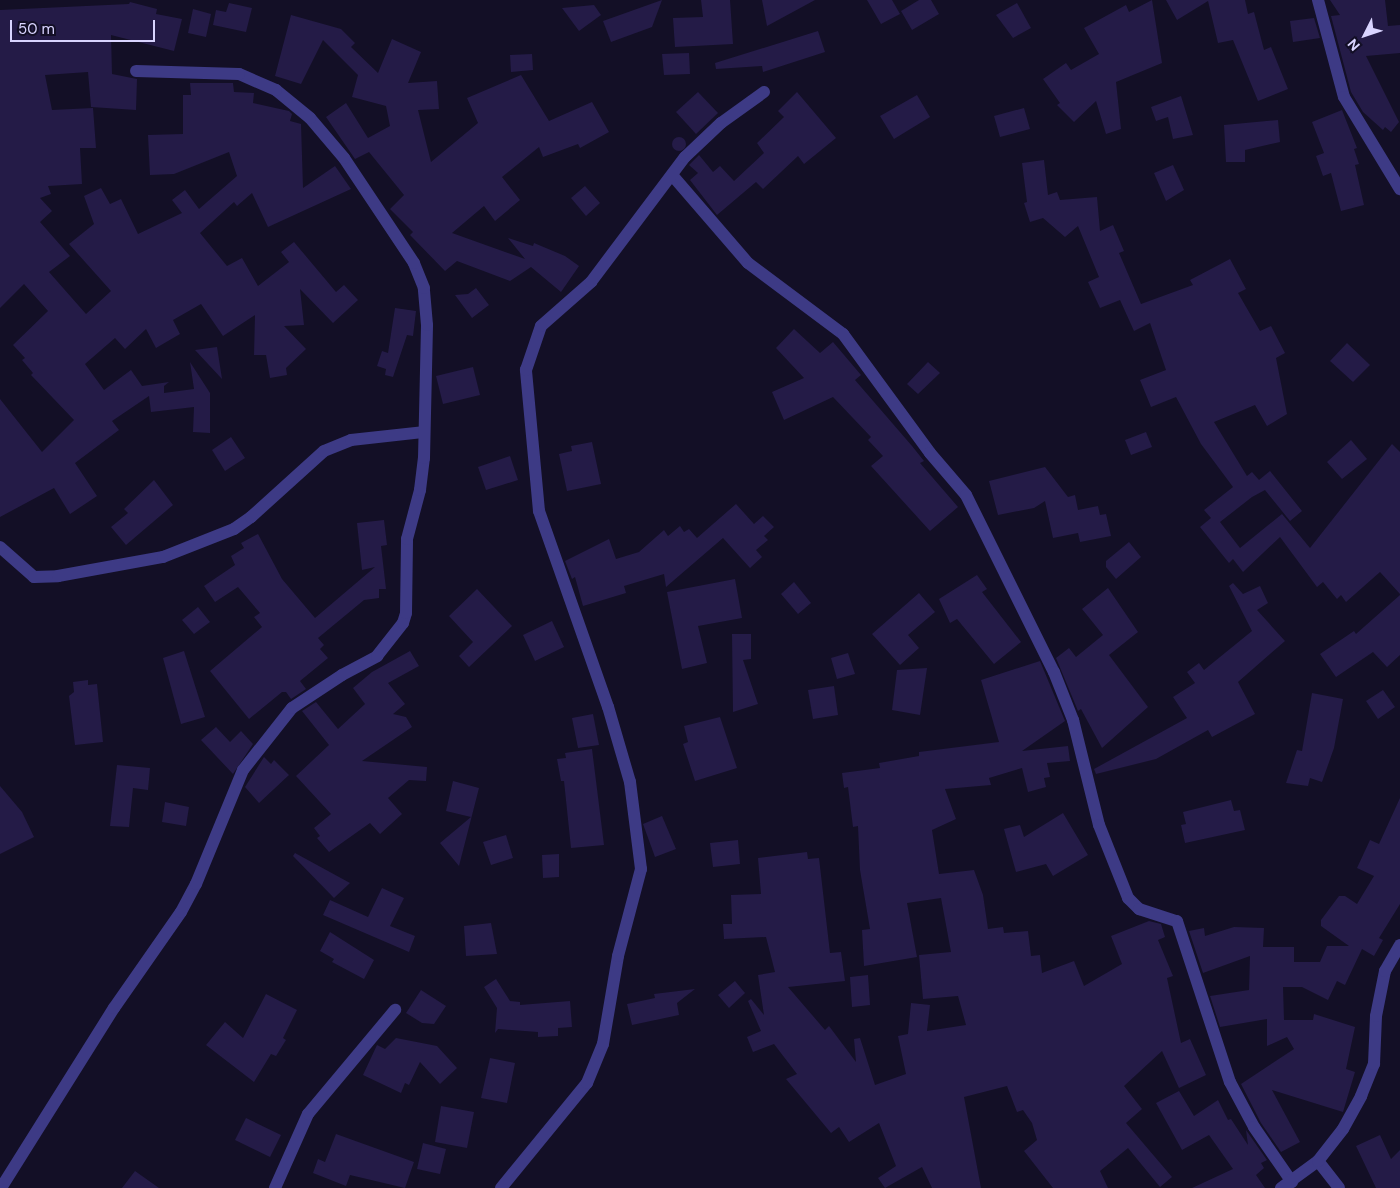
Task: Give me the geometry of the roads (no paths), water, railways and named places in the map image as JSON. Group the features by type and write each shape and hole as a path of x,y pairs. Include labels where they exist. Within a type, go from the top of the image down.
{"street":[{"path":"1318,0 1344,97 1400,189"},
{"path":"1,1188 114,1008 181,912 196,884 242,770 292,708 342,675 377,656 403,623 408,602 407,539 420,490 427,325 424,288 414,263 344,158 297,105 276,90 239,74 136,71"},
{"path":"501,1188 587,1083 603,1044 618,956 641,869 630,782 608,708 540,511 526,370 541,326 592,282 685,157 721,123 764,92"},
{"path":"672,175 748,263 843,334 930,453 966,495 1054,672 1073,720 1099,825 1128,898 1139,909 1177,921 1230,1082 1286,1185 1318,1161 1343,1129 1374,1064 1376,1016 1385,971 1400,945"},
{"path":"0,547 34,577 58,576 163,557 234,529 251,517 299,471 337,444 369,437 423,432"},
{"path":"275,1188 308,1114 395,1010"},
{"path":"1318,1161 1339,1188"}]}
